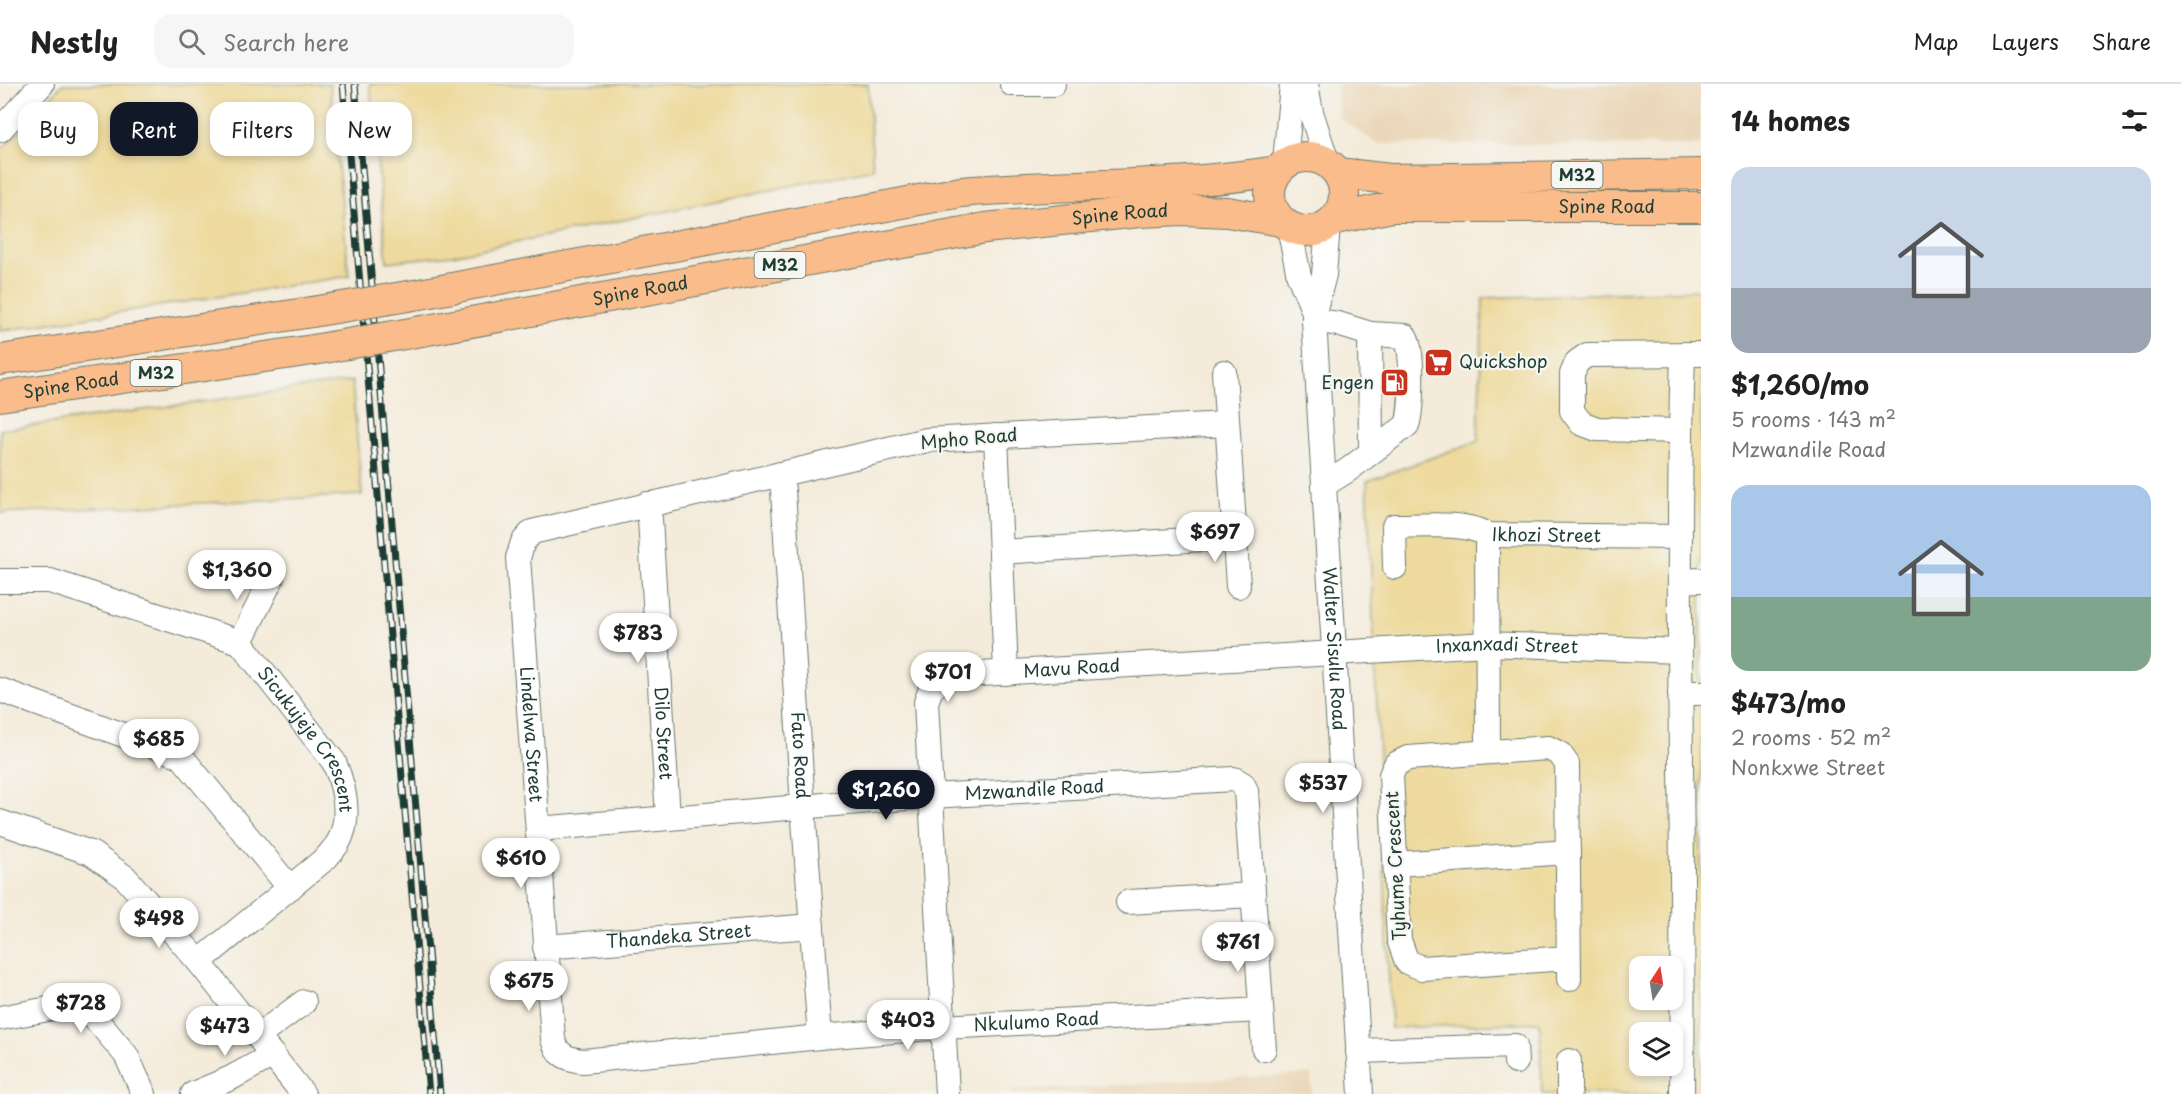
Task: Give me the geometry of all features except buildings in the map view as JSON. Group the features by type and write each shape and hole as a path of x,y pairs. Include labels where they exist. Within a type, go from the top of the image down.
{"main road":[{"name":"Spine Road","path":"0,360 420,294 961,192 1225,179 1281,167 1295,159 1306,157 1333,168 1390,179 1701,174"},
{"path":"1281,167 1272,180 1270,197 1274,213 1285,224"},
{"path":"1332,222 1340,212 1345,196 1344,188 1333,168"},
{"name":"Spine Road","path":"0,396 422,332 985,228 1140,212 1184,210 1227,212 1309,231 1319,230 1332,222 1392,207 1701,207"}],"street":[{"path":"0,130 42,84"},
{"path":"1012,84 1053,84"},
{"path":"1281,167 1292,84"},
{"path":"1306,84 1311,112 1333,168"},
{"name":"Walter Sisulu Road","path":"1332,222 1324,275 1314,316 1361,1094"},
{"name":"Walter Sisulu Road","path":"1285,224 1299,276 1314,316"},
{"path":"1314,316 1370,334 1405,336 1410,348 1408,420 1402,429 1348,470 1324,485"},
{"path":"1370,334 1371,451"},
{"path":"1680,431 1597,429 1581,423 1572,411 1572,374 1577,362 1587,355 1692,354 1680,431 1691,484 1680,537 1690,580 1679,651 1690,693 1692,895 1692,961 1682,1094"},
{"path":"1224,372 1238,586"},
{"name":"Mpho Road","path":"647,504 927,440 1226,424"},
{"path":"996,436 1006,673"},
{"name":"Fato Road","path":"780,474 783,490 820,1037"},
{"name":"Dilo Street","path":"647,504 650,519 668,818"},
{"name":"Lindelwa Street","path":"563,1056 555,1048 553,1039 518,558 523,542 532,532 647,504"},
{"path":"1395,567 1394,526 1463,528 1482,531 1487,535"},
{"name":"Ikhozi Street","path":"1488,751 1487,535 1680,537"},
{"path":"1001,552 1234,537"},
{"path":"0,581 50,581 240,642 272,578"},
{"name":"Sicukujeje Crescent","path":"199,962 326,858 339,841 345,813 343,785 334,762 240,642"},
{"name":"Inxanxadi Street","path":"1334,652 1487,644 1679,651"},
{"name":"Mavu Road","path":"947,1094 926,702 931,688 947,676 1334,652"},
{"path":"0,690 182,756 290,888"},
{"name":"Tyhume Crescent","path":"1548,748 1560,754 1567,764 1568,968 1422,968 1407,962 1399,940 1391,775 1396,764 1408,758 1488,751 1548,748"},
{"name":"Mzwandile Road","path":"538,829 931,796 1234,779 1243,784 1246,792 1253,895"},
{"path":"0,822 91,853 125,877 199,962 303,1094"},
{"path":"1395,864 1568,852"},
{"path":"1128,902 1253,895 1264,1048"},
{"name":"Thandeka Street","path":"545,947 812,926"},
{"path":"258,1036 303,1002"},
{"path":"0,1018 70,1005 89,1011 126,1055 144,1094"},
{"name":"Nkulumo Road","path":"563,1056 583,1061 943,1027 1261,1010"},
{"path":"1358,1051 1515,1046 1516,1062"},
{"path":"193,1094 231,1078 273,1055"},
{"path":"1569,1061 1569,1094"}],"shaded area":[{"path":"1336,84 1701,84 1701,145 1377,144 1339,117"},
{"path":"1311,1074 1312,1094 1011,1094 1011,1091"}],"sand":[{"path":"62,84 330,84 332,102 326,102 326,156 337,156 349,276 0,331 0,150 18,133 18,156 98,156 98,102 47,102"},
{"path":"370,84 868,84 873,169 452,255 387,262 377,156 412,156 412,102 372,102"},
{"path":"1701,290 1701,1094 1542,1094 1540,1022 1391,1028 1367,481 1478,441 1483,298"},
{"path":"352,381 362,495 0,513 0,430"}],"railway":[{"path":"343,84 429,1094"},
{"path":"355,84 440,1094"}],"place":[{"name":"Quickshop","path":"1438,362"},
{"name":"Engen","path":"1395,383"}]}
